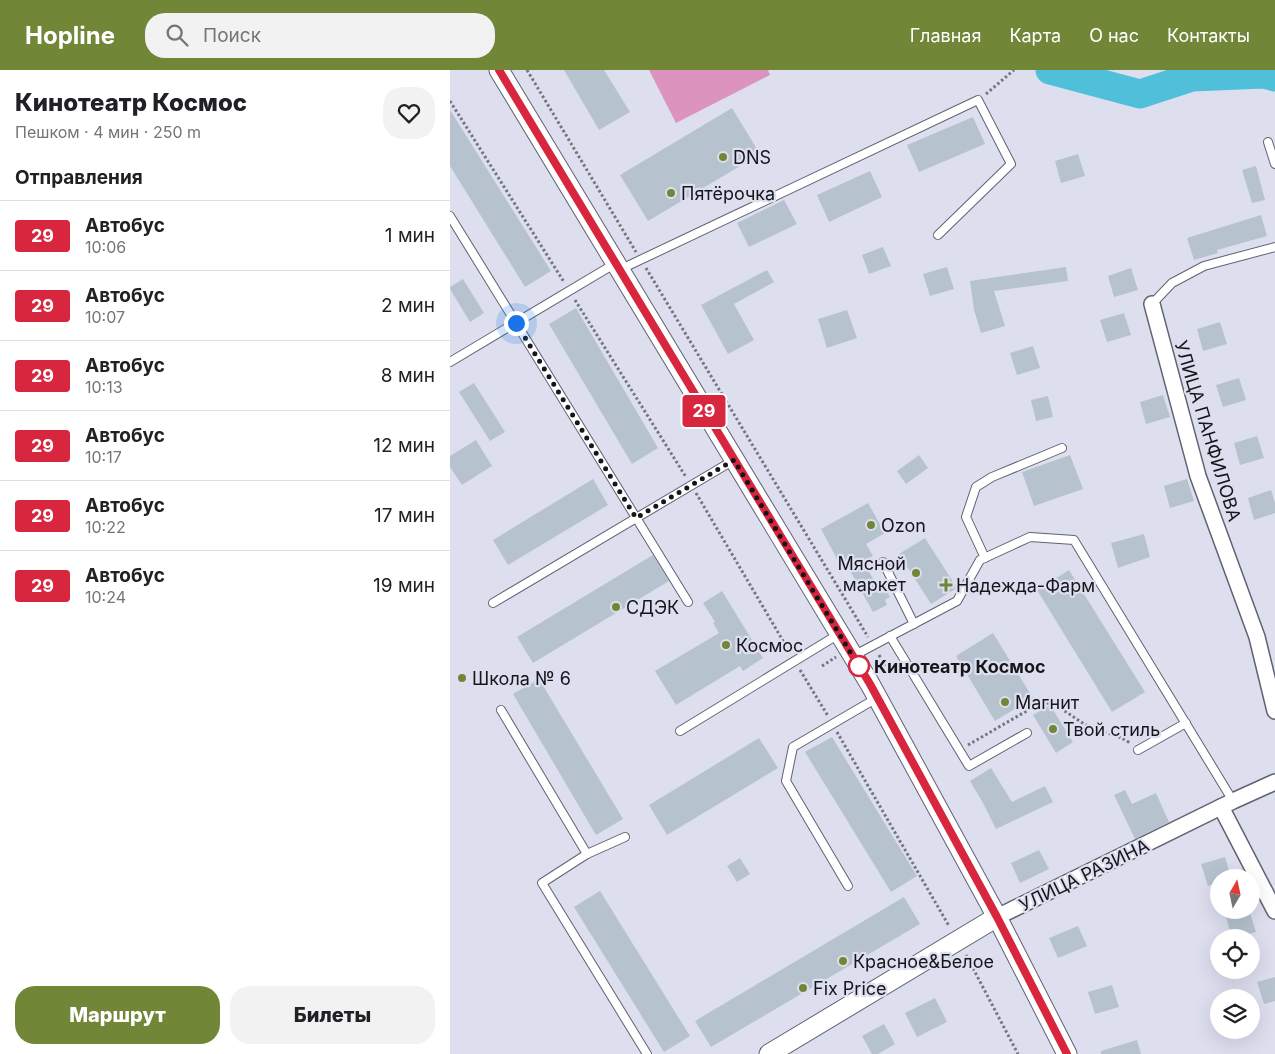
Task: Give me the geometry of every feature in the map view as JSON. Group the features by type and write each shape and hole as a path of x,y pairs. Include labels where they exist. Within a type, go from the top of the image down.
{"street":[{"path":"499,70 877,698 997,917 1067,1054"},
{"name":"УЛИЦА ПАНФИЛОВА","path":"1152,304 1198,476 1257,637 1275,711"},
{"name":"УЛИЦА РАЗИНА","path":"770,1054 997,917 1275,782"},
{"path":"1227,804 1275,911"}],"lane":[{"path":"450,362 617,266 641,259 978,100 1011,164 938,235"},
{"path":"1268,142 1275,164"},
{"path":"450,216 688,602"},
{"path":"1152,304 1172,283 1204,266 1275,247"},
{"path":"985,558 966,517 976,487 992,477 1062,448"},
{"path":"494,603 734,460"},
{"path":"852,656 957,601 980,560 1030,537 1074,540 1186,724 1227,804"},
{"path":"883,562 914,624"},
{"path":"680,731 839,634"},
{"path":"890,636 969,766 1027,733"},
{"path":"848,886 786,782 793,747 877,698"},
{"path":"501,710 586,854"},
{"path":"1138,750 1186,724"},
{"path":"624,837 586,854 542,883 647,1054"}],"path":[{"path":"527,70 889,672"},
{"path":"978,100 1013,72"},
{"path":"691,485 833,724 958,942 1018,1054"},
{"path":"959,750 1042,702 1052,704 1092,728 1120,736 1138,750"}],"shaded area":[{"path":"649,70 768,70 770,75 676,123"}],"building":[{"path":"564,70 604,70 630,112 599,130"},
{"path":"732,108 760,154 648,221 620,175"},
{"path":"450,110 551,271 525,287 450,166"},
{"path":"973,117 985,144 919,172 907,145"},
{"path":"1078,154 1085,176 1061,183 1055,161"},
{"path":"1256,166 1265,200 1252,203 1242,170"},
{"path":"870,171 882,197 829,222 817,195"},
{"path":"784,200 797,224 749,247 737,223"},
{"path":"1261,215 1267,236 1217,250 1218,253 1194,260 1187,238"},
{"path":"883,247 891,266 869,274 862,255"},
{"path":"947,267 954,289 930,296 923,274"},
{"path":"1066,267 1068,281 994,291 1005,326 981,333 974,310 970,281"},
{"path":"1131,268 1138,290 1114,297 1108,276"},
{"path":"767,270 774,282 734,304 754,340 728,354 701,305"},
{"path":"463,279 484,313 470,322 450,289 450,287"},
{"path":"576,308 658,448 632,464 549,324"},
{"path":"847,310 857,338 827,348 818,319"},
{"path":"1124,313 1131,335 1107,342 1100,320"},
{"path":"1220,322 1227,344 1203,351 1197,329"},
{"path":"1033,346 1040,368 1017,375 1010,353"},
{"path":"1239,378 1246,400 1223,407 1216,385"},
{"path":"474,383 505,432 490,441 459,392"},
{"path":"1163,395 1170,417 1146,424 1140,402"},
{"path":"1048,396 1053,417 1036,421 1031,400"},
{"path":"1257,436 1264,458 1240,465 1234,443"},
{"path":"476,440 492,466 462,485 450,467 450,456"},
{"path":"919,455 928,468 906,484 897,471"},
{"path":"1070,455 1083,489 1034,506 1022,472"},
{"path":"593,479 608,505 508,565 493,540"},
{"path":"1187,479 1194,501 1170,508 1164,486"},
{"path":"1271,490 1275,503 1275,513 1254,520 1248,498"},
{"path":"868,503 885,533 866,544 873,556 863,562 877,585 882,583 890,597 885,600 887,605 873,612 849,569 844,572 821,529"},
{"path":"1144,534 1150,557 1118,568 1111,543"},
{"path":"925,538 957,588 931,604 899,554"},
{"path":"653,555 669,581 533,663 517,637"},
{"path":"1069,570 1145,692 1112,712 1037,590"},
{"name":"Космос","path":"722,591 763,658 743,671 740,666 676,705 655,671 719,633 713,623 715,622 703,603"},
{"path":"993,633 1033,698 995,721 956,656"},
{"path":"539,679 623,819 596,835 513,694"},
{"name":"Твой стиль","path":"1050,705 1073,742 1056,753 1033,715"},
{"path":"832,737 917,876 891,892 805,752"},
{"path":"759,738 778,768 667,835 649,805"},
{"path":"991,768 1012,802 1045,786 1053,802 996,829 970,781"},
{"path":"1125,790 1132,804 1156,793 1169,822 1135,839 1114,795"},
{"path":"1039,850 1049,869 1020,883 1011,863"},
{"path":"1225,857 1228,869 1210,869 1210,885 1208,886 1201,864"},
{"path":"740,858 750,874 737,882 727,866"},
{"path":"600,891 690,1036 664,1052 574,907"},
{"path":"904,897 920,924 711,1047 695,1021"},
{"path":"1227,919 1252,919 1255,929 1229,929"},
{"path":"1078,926 1087,946 1058,958 1049,938"},
{"path":"1275,977 1275,1001 1264,1004 1257,982"},
{"path":"1112,985 1119,1007 1095,1014 1088,992"},
{"path":"935,998 947,1022 917,1037 905,1013"},
{"path":"884,1024 895,1044 878,1054 872,1054 862,1036"},
{"path":"1137,1040 1141,1054 1101,1054 1101,1051"}],"waterway":[{"path":"1050,70 1140,94 1192,77 1264,74 1275,77"}],"bus line":[{"name":"29","path":"499,70 870,684 997,917 1067,1054"}],"place":[{"name":"DNS","path":"723,157"},
{"name":"Пятёрочка","path":"671,193"},
{"name":"Ozon","path":"871,525"},
{"name":"Мясной маркет","path":"916,573"},
{"name":"Надежда-Фарм","path":"946,585"},
{"name":"СДЭК","path":"616,607"},
{"name":"Космос","path":"726,645"},
{"name":"Кинотеатр Космос","path":"859,666"},
{"name":"Школа № 6","path":"462,678"},
{"name":"Магнит","path":"1005,702"},
{"name":"Твой стиль","path":"1053,729"},
{"name":"Красное&Белое","path":"843,961"},
{"name":"Fix Price","path":"803,988"}],"route":[{"path":"516,323 636,518 734,460 861,670 859,666"}]}
